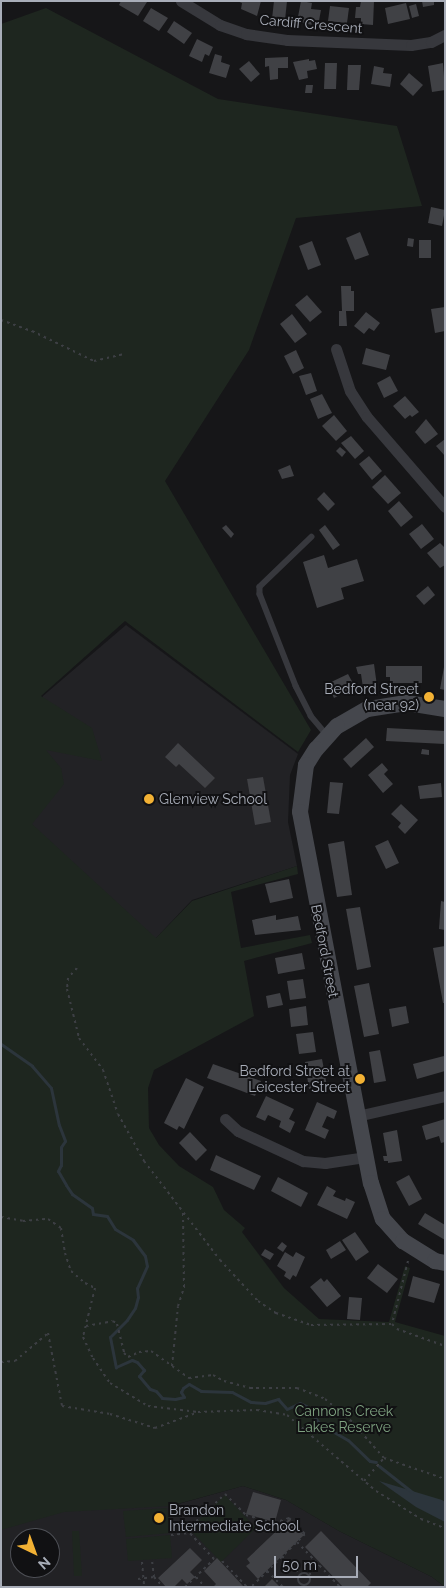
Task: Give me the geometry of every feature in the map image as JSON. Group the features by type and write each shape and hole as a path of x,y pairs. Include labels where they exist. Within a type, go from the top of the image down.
{"street":[{"name":"Cardiff Crescent","path":"186,3 220,25 246,34 287,40 411,45 431,42 445,35"},
{"path":"336,348 350,391 367,417 445,507"},
{"name":"Bedford Street","path":"445,710 406,703 367,709 351,716 327,736 306,765 300,812 371,1182 383,1219 403,1241 435,1261 445,1263"},
{"path":"357,1116 445,1096"},
{"path":"225,1119 238,1131 303,1161 325,1163 365,1156"}],"lane":[{"path":"312,537 260,587 260,594 293,679 311,716 327,736"}],"path":[{"path":"1,320 32,331 94,361 125,354"},
{"path":"77,968 68,978 67,989 78,1038 103,1070 118,1114 144,1161 220,1260 258,1301 276,1313 311,1325 392,1324 398,1329 445,1346"},
{"path":"172,1367 178,1306 184,1288 183,1213"},
{"path":"1,1217 23,1220 48,1219 61,1228 65,1253 71,1270 84,1283 95,1288 83,1337 110,1383 148,1406 198,1412 258,1410 287,1415 376,1492 421,1519 445,1528"},
{"path":"392,1324 412,1247"},
{"path":"86,1327 113,1322 117,1324 124,1353 128,1357 139,1352 151,1351 189,1378 213,1375 250,1388 297,1388 325,1399 352,1422 384,1458 445,1480"},
{"path":"1,1362 15,1361 48,1333 62,1406 110,1414 155,1428 198,1412"},
{"path":"364,1481 384,1458"},
{"path":"185,1587 214,1559 187,1530 225,1494 246,1515 274,1524 289,1518 305,1534 251,1587"},
{"path":"171,1535 189,1533"},
{"path":"297,1542 340,1587"},
{"path":"282,1556 300,1575"},
{"path":"152,1561 154,1577 163,1587"},
{"path":"222,1561 247,1587"},
{"path":"142,1562 144,1587"},
{"path":"309,1575 319,1565"},
{"path":"267,1571 283,1587"},
{"path":"300,1575 302,1573 309,1575"},
{"path":"300,1575 298,1582 300,1584"},
{"path":"309,1575 311,1582 309,1584"},
{"path":"138,1579 154,1577"},
{"path":"196,1577 205,1587"},
{"path":"300,1584 307,1586 309,1584"},
{"path":"296,1587 300,1584"},
{"path":"309,1584 312,1587"}],"shaded area":[{"name":"Glenview School","path":"126,625 298,754 290,775 288,822 297,866 192,900 156,938 43,948 2,775 43,696"},
{"name":"Brandon Intermediate School","path":"172,1464 171,1506 243,1486 286,1500 339,1531 432,1577 445,1587 1,1587 1,1503"},
{"path":"379,1481 442,1500 445,1502 445,1522 416,1507"}],"green space":[{"name":"Cannons Creek Lakes Reserve","path":"46,8 218,99 397,126 422,206 296,218 249,350 165,481 311,730 298,752 125,621 41,696 92,728 102,761 46,750 61,768 64,784 32,824 156,938 192,901 297,866 298,874 231,892 241,948 310,935 312,943 244,961 254,1016 154,1070 148,1088 149,1128 159,1145 179,1166 213,1187 224,1210 245,1228 242,1232 284,1288 319,1319 389,1322 405,1266 410,1268 395,1322 445,1336 445,1587 432,1577 339,1531 286,1500 243,1486 170,1506 64,1512 1,1530 1,24"},
{"path":"225,1495 256,1528 221,1562 189,1529"},
{"path":"167,1508 170,1533 126,1537 123,1511"},
{"path":"72,1531 79,1531 82,1576 74,1576"},
{"path":"170,1535 172,1558 128,1561 126,1539"}],"building":[{"path":"121,1 147,2 138,16 119,5"},
{"path":"237,1 261,1 257,16 241,9 242,3"},
{"path":"274,1 287,1 285,20 272,19"},
{"path":"301,1 312,3 311,9 321,10 318,26 297,22"},
{"path":"361,1 374,1 373,25 361,24 361,18 355,18 356,7 360,7"},
{"path":"422,1 434,1 434,5 423,7"},
{"path":"406,3 410,19 388,24 385,8"},
{"path":"416,4 419,16 412,18 409,6"},
{"path":"330,6 349,8 347,23 328,21"},
{"path":"151,8 168,18 159,31 143,21"},
{"path":"174,21 192,33 184,44 167,32"},
{"path":"197,39 213,47 209,56 205,54 202,62 189,56"},
{"path":"215,54 222,56 221,62 230,65 226,78 209,73"},
{"path":"288,57 288,68 278,68 278,79 270,80 269,66 265,67 265,58"},
{"path":"309,59 309,61 315,60 317,69 307,71 308,78 299,80 293,62"},
{"path":"249,61 260,74 251,82 239,69"},
{"path":"325,63 337,63 336,89 324,89"},
{"path":"443,63 445,90 432,92 428,66"},
{"path":"348,65 361,65 359,90 347,90"},
{"path":"374,66 384,68 383,73 392,74 390,87 371,84"},
{"path":"409,73 423,85 413,96 400,84"},
{"path":"306,85 313,85 312,93 305,93"},
{"path":"431,207 445,210 442,226 428,223"},
{"path":"360,232 369,255 355,260 346,238"},
{"path":"408,238 414,239 413,247 407,246"},
{"path":"419,240 431,240 431,258 419,258"},
{"path":"312,241 321,265 308,270 299,246"},
{"path":"341,286 351,286 351,291 354,291 354,311 346,311 347,326 339,326 339,311 342,311"},
{"path":"307,295 322,312 310,322 295,305"},
{"path":"445,307 445,331 435,333 431,309"},
{"path":"366,312 380,323 374,331 369,328 364,334 354,326"},
{"path":"292,314 307,334 295,343 280,324"},
{"path":"366,348 390,355 386,370 362,364"},
{"path":"296,350 304,368 293,374 284,356"},
{"path":"311,373 317,391 306,395 299,376"},
{"path":"390,376 398,391 384,398 377,383"},
{"path":"322,394 332,413 318,419 310,399"},
{"path":"405,396 419,412 405,419 393,406"},
{"path":"334,415 347,431 336,441 322,426"},
{"path":"426,419 438,434 425,444 415,432"},
{"path":"351,436 364,451 355,459 341,443"},
{"path":"445,439 445,456 436,446"},
{"path":"340,447 346,452 342,457 336,451"},
{"path":"369,456 382,471 372,480 359,464"},
{"path":"290,465 294,476 282,479 278,470"},
{"path":"385,475 401,493 388,504 372,487"},
{"path":"324,492 335,504 328,511 317,499"},
{"path":"399,501 413,517 401,527 388,511"},
{"path":"422,524 434,539 421,549 409,534"},
{"path":"226,525 234,534 231,538 222,528"},
{"path":"325,525 340,545 333,550 319,530"},
{"path":"440,543 445,548 445,565 440,568 427,553"},
{"path":"324,555 328,568 357,559 364,581 341,588 344,599 317,608 303,562"},
{"path":"428,586 435,595 424,605 416,596"},
{"path":"374,664 377,686 363,688 361,674 358,674 356,667"},
{"path":"386,666 422,666 422,683 390,683 390,677 386,677"},
{"path":"445,667 445,690 440,689"},
{"path":"348,674 355,687 334,698 327,684"},
{"path":"387,728 445,731 445,744 386,741"},
{"path":"366,738 374,747 351,768 343,759"},
{"path":"178,743 215,778 205,788 179,764 176,767 165,757"},
{"path":"422,749 429,750 429,755 421,754"},
{"path":"382,763 388,770 384,774 393,784 383,793 368,775"},
{"path":"263,777 271,822 255,825 247,779"},
{"path":"330,782 343,783 339,814 327,813"},
{"path":"441,783 442,797 420,799 418,786"},
{"path":"401,804 418,820 405,834 398,827 401,823 391,814"},
{"path":"388,840 399,863 386,869 375,846"},
{"path":"344,841 352,895 337,897 328,844"},
{"path":"289,879 293,898 270,903 265,884"},
{"path":"441,901 445,902 445,930 439,929"},
{"path":"360,907 371,967 357,970 346,909"},
{"path":"276,915 276,920 298,916 301,930 255,935 252,920"},
{"path":"445,946 445,1003 443,1003 433,948"},
{"path":"302,953 305,969 278,974 275,958"},
{"path":"303,979 306,998 290,1000 287,981"},
{"path":"369,983 379,1034 364,1037 354,986"},
{"path":"280,993 283,1005 268,1008 266,996"},
{"path":"306,1006 308,1025 291,1027 289,1009"},
{"path":"406,1006 409,1023 392,1027 389,1009"},
{"path":"313,1032 316,1052 299,1054 296,1034"},
{"path":"380,1050 386,1081 374,1083 369,1052"},
{"path":"444,1056 445,1071 417,1079 413,1064"},
{"path":"322,1059 327,1086 309,1089 305,1062"},
{"path":"213,1064 261,1081 255,1096 207,1078"},
{"path":"186,1078 204,1087 184,1129 179,1126 177,1130 164,1123"},
{"path":"266,1096 294,1109 289,1119 295,1122 290,1133 279,1127 281,1121 268,1115 265,1121 256,1117"},
{"path":"317,1102 337,1111 334,1119 327,1116 322,1127 329,1130 325,1139 305,1130"},
{"path":"445,1119 445,1142 441,1143 439,1136 426,1140 422,1126"},
{"path":"397,1130 402,1161 388,1163 388,1161 384,1161 383,1156 387,1156 383,1133"},
{"path":"190,1132 207,1150 196,1161 179,1143"},
{"path":"216,1155 261,1176 254,1190 210,1170"},
{"path":"409,1175 422,1199 409,1206 396,1182"},
{"path":"278,1177 308,1193 301,1207 271,1191"},
{"path":"327,1186 336,1191 333,1196 345,1201 346,1198 355,1202 347,1219 317,1205"},
{"path":"425,1213 445,1225 445,1240 418,1224"},
{"path":"355,1232 369,1252 356,1261 342,1240"},
{"path":"340,1241 346,1250 331,1259 326,1250"},
{"path":"282,1242 287,1246 283,1252 277,1248"},
{"path":"265,1249 274,1254 270,1260 261,1255"},
{"path":"285,1252 293,1257 296,1252 305,1257 296,1277 293,1275 290,1280 284,1276 286,1272 277,1266"},
{"path":"378,1264 398,1279 387,1293 367,1278"},
{"path":"413,1276 440,1284 434,1303 408,1296"},
{"path":"321,1278 324,1282 327,1279 341,1296 327,1307 310,1287"},
{"path":"349,1297 362,1298 360,1320 347,1319"},
{"path":"253,1492 281,1500 275,1522 246,1514"},
{"path":"289,1519 304,1535 258,1579 246,1566 250,1563 247,1559"},
{"path":"321,1531 371,1583 367,1587 343,1587 305,1547"},
{"path":"190,1548 202,1560 190,1572 195,1577 187,1584 182,1579 174,1587 166,1587 158,1578"},
{"path":"217,1558 244,1587 213,1587 216,1584 204,1571"},
{"path":"272,1579 280,1587 264,1587"}],"waterway":[{"path":"1,1044 32,1066 51,1088 59,1125 65,1141 61,1147 61,1165 58,1171 72,1194 92,1208 93,1214 107,1216 115,1229 133,1240 145,1256 147,1266 137,1288 138,1297 135,1308 127,1320 110,1337 116,1367 132,1360 137,1362 144,1370 139,1376 150,1389 156,1391 162,1398 175,1399 184,1397 181,1392 189,1384 201,1391 232,1392 251,1402 265,1403 278,1399 287,1409 300,1403 306,1406 320,1424 348,1440 370,1461 376,1462"},
{"path":"379,1466 412,1492"}],"place":[{"name":"Bedford Street (near 92)","path":"429,697"},
{"name":"Glenview School","path":"149,799"},
{"name":"Bedford Street at Leicester Street","path":"360,1079"},
{"name":"Brandon Intermediate School","path":"159,1518"}]}
